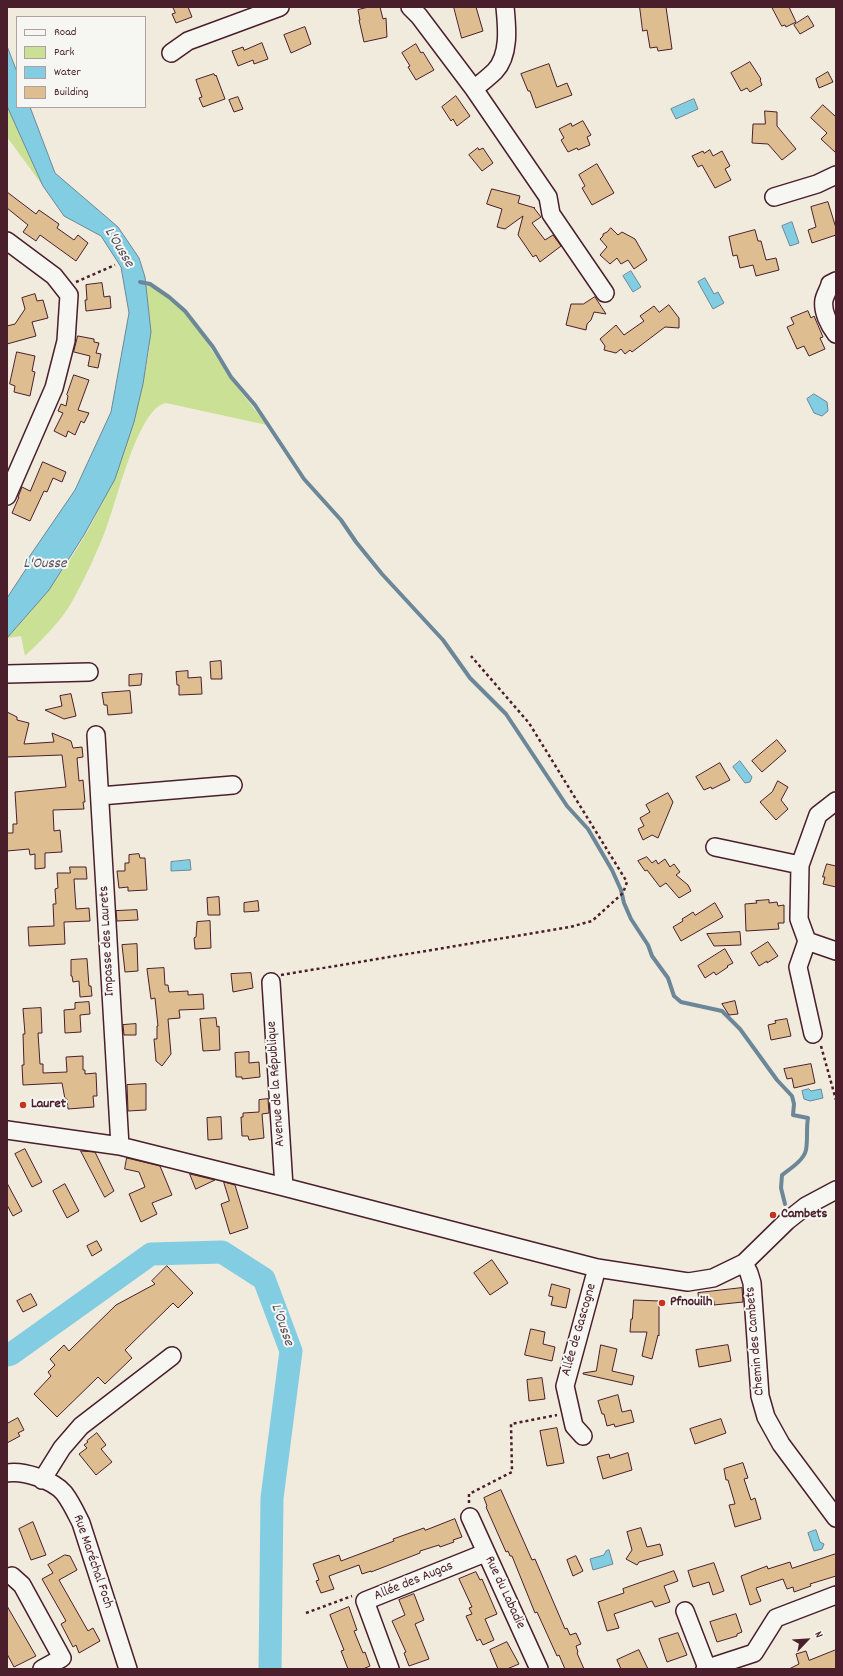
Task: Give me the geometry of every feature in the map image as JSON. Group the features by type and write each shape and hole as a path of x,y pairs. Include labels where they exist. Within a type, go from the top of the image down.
{"street":[{"path":"171,53 188,41 280,7"},
{"path":"410,7 419,16 474,89 548,197 551,214 605,293"},
{"path":"474,89 496,70 505,53 507,21 505,7"},
{"path":"774,197 817,184 836,175"},
{"path":"7,241 54,276 69,295 66,341 54,388 7,496"},
{"path":"836,282 830,284 824,301 830,327 836,334"},
{"path":"7,674 89,672"},
{"name":"Impasse des Laurets","path":"96,735 120,1146"},
{"path":"100,796 233,785"},
{"path":"813,1034 798,966 807,941 799,919 800,865 818,815 836,801"},
{"path":"715,847 800,865"},
{"path":"807,941 836,951"},
{"name":"Avenue de la République","path":"271,982 284,1187"},
{"path":"7,1130 120,1146 598,1268 688,1282 713,1278 744,1263 787,1221 806,1206 836,1190"},
{"name":"Chemin des Cambets","path":"744,1263 752,1283 760,1396 766,1417 781,1444 836,1518"},
{"name":"Allée de Gascogne","path":"583,1436 574,1426 565,1386 598,1268"},
{"path":"42,1480 62,1448 82,1426 172,1356"},
{"name":"Rue Maréchal Foch","path":"7,1473 16,1472 42,1480 63,1492 80,1523 128,1669"},
{"name":"Rue du Labadie","path":"470,1517 485,1553 539,1669"},
{"name":"Allée des Augas","path":"390,1669 365,1601 485,1553"},
{"path":"12,1576 22,1585 62,1658 42,1669"},
{"path":"685,1611 706,1669 754,1653 776,1618 836,1595"}],"path":[{"path":"63,288 115,265"},
{"path":"271,982 284,973 570,927 592,922 623,893 627,882 529,724 471,656"},
{"path":"813,1034 820,1043 836,1100"},
{"path":"470,1517 469,1494 512,1472 511,1424 570,1412"},
{"path":"306,1613 356,1595 365,1601"}],"green space":[{"path":"7,106 9,110 43,186 7,137"},
{"path":"145,285 151,287 171,300 182,310 201,333 229,377 267,425 166,403 156,409 146,421 137,438 106,529 91,564 70,606 45,636 25,656 21,636 7,638 54,582 69,561 96,516 126,443 140,393 150,346 150,319"}],"water":[{"name":"L'Ousse","path":"7,46 16,69 16,108 30,108 55,173 118,227 139,258 145,277 151,332 143,384 134,422 115,479 84,535 49,590 7,638 7,598 26,569 25,563 75,490 111,412 129,313 121,267 101,236 64,216 43,186 7,106"},
{"path":"694,99 698,109 676,119 671,109"},
{"path":"792,222 799,243 790,246 782,226"},
{"path":"631,271 641,287 633,292 623,276"},
{"path":"705,278 714,294 718,292 724,303 713,309 698,282"},
{"path":"814,394 827,402 828,411 822,416 814,413 807,399"},
{"path":"740,761 752,777 750,782 745,783 733,767"},
{"path":"190,860 191,870 171,871 171,862"},
{"path":"809,1089 811,1091 821,1089 823,1098 810,1101 804,1099 802,1091"},
{"path":"816,1530 820,1542 824,1544 822,1549 814,1551 808,1533"},
{"path":"609,1550 613,1564 593,1570 590,1559 604,1555 606,1551"}],"building":[{"path":"173,7 188,7 192,17 176,23 172,14 175,13"},
{"path":"369,7 380,7 383,19 386,18 387,37 364,42 358,10"},
{"path":"454,7 476,7 483,31 462,38"},
{"path":"640,7 666,7 672,49 658,51 657,47 650,48 647,30 643,31"},
{"path":"772,7 789,7 796,22 786,27 785,25 782,26"},
{"path":"808,16 814,26 800,34 794,25"},
{"path":"305,27 311,44 291,53 284,35"},
{"path":"262,43 268,59 254,64 253,60 238,66 232,51 243,47 244,50"},
{"path":"416,44 421,53 423,52 434,70 416,80 402,53"},
{"path":"750,62 761,79 762,85 750,92 747,88 741,91 731,73"},
{"path":"549,64 557,87 567,83 572,95 536,108 530,91 528,91 521,74"},
{"path":"828,72 833,82 819,88 816,79"},
{"path":"214,74 215,76 216,75 225,99 203,107 199,98 202,97 196,80"},
{"path":"456,96 470,116 457,126 453,119 451,121 442,107"},
{"path":"238,97 243,109 234,112 229,100"},
{"path":"823,105 836,117 836,153 821,139 827,133 811,118"},
{"path":"765,111 777,112 777,126 796,149 782,160 768,144 752,143 753,124 765,124"},
{"path":"583,121 591,135 587,137 590,145 568,152 561,140 564,138 559,129 571,123 572,126"},
{"path":"478,148 479,150 483,148 493,163 482,171 469,155"},
{"path":"710,150 713,156 722,151 730,166 725,169 731,180 715,188 702,165 698,167 692,156 703,151 704,153"},
{"path":"597,164 614,193 592,205 582,188 585,186 579,175"},
{"path":"492,189 520,196 518,203 535,208 541,217 532,223 545,240 553,235 561,246 540,262 536,255 533,257 518,235 523,216 505,229 497,227 502,209 487,204"},
{"path":"7,192 36,214 39,210 59,224 57,228 74,240 78,235 88,243 76,261 40,235 36,241 23,232 28,225 7,208"},
{"path":"828,202 836,228 836,235 812,243 808,230 816,227 811,207"},
{"path":"611,228 618,235 622,232 635,239 647,260 634,269 628,260 621,264 617,258 610,264 600,255 607,247 600,239 603,234"},
{"path":"755,230 758,241 761,241 766,260 776,258 779,270 756,276 753,265 740,268 737,255 733,256 729,237"},
{"path":"102,283 104,297 110,296 111,308 86,311 86,285"},
{"path":"35,294 37,301 43,300 48,318 32,322 36,336 7,344 7,326 15,324 25,309 22,298"},
{"path":"595,297 606,314 594,312 591,320 587,324 586,330 566,325 571,304 583,304"},
{"path":"669,305 679,318 679,328 665,327 632,352 630,350 625,354 621,349 616,353 604,350 605,346 600,339 616,325 624,335 644,321 640,316 654,306 659,312"},
{"path":"808,311 811,318 814,316 823,337 820,338 825,349 809,356 804,346 797,349 787,327 794,324 791,318"},
{"path":"78,336 94,339 94,342 99,343 96,353 101,354 98,368 88,366 90,356 74,352"},
{"path":"17,352 35,356 32,371 35,372 30,396 14,392 15,386 10,384"},
{"path":"74,375 89,380 78,410 89,413 84,423 81,421 75,435 68,431 66,437 54,431 63,413 58,411 61,404 66,406 67,395"},
{"path":"43,462 66,472 62,482 53,478 47,492 44,491 30,521 12,513 22,487 30,491"},
{"path":"221,661 222,679 211,679 210,662"},
{"path":"188,671 188,678 201,677 202,694 179,695 179,685 177,685 176,672"},
{"path":"142,674 141,685 129,686 129,675"},
{"path":"130,691 132,713 108,715 107,705 104,705 102,693"},
{"path":"71,694 76,716 64,719 45,710 62,706 60,696"},
{"path":"7,712 17,717 17,720 29,723 24,744 54,742 52,733 71,741 73,748 82,747 83,757 77,758 79,781 83,780 85,802 83,802 84,809 53,810 54,831 60,830 62,852 45,853 45,868 35,869 35,854 30,855 29,849 7,851 7,833 13,833 13,824 17,824 15,792 66,787 62,755 7,757"},
{"path":"777,740 786,751 762,772 752,761"},
{"path":"720,763 730,780 712,789 711,787 704,790 696,777"},
{"path":"778,781 788,787 781,800 788,809 776,820 760,802 772,792"},
{"path":"668,793 673,802 658,838 652,835 643,840 638,829 644,826 640,818 650,812 646,805"},
{"path":"139,854 140,858 145,858 147,890 128,891 128,887 119,888 117,871 125,871 125,863 129,863 129,855"},
{"path":"647,857 652,863 656,860 658,864 665,859 670,867 674,864 680,872 676,875 688,885 691,891 679,898 666,883 660,887 638,861"},
{"path":"827,864 836,866 836,887 823,884 825,877 823,877"},
{"path":"70,867 86,867 87,879 74,879 76,909 89,908 90,921 64,922 65,944 29,946 28,927 54,926 53,904 56,904 55,889 58,888 57,873 70,873"},
{"path":"219,897 220,915 208,915 207,898"},
{"path":"769,900 769,903 777,902 778,906 784,905 784,923 778,923 779,929 746,931 745,904"},
{"path":"258,901 259,911 244,912 244,903"},
{"path":"715,903 723,917 681,941 673,927 693,912 695,915"},
{"path":"137,910 138,920 117,921 116,911"},
{"path":"210,921 211,948 195,949 194,938 196,937 197,922"},
{"path":"740,932 741,945 714,946 707,934"},
{"path":"768,942 778,956 759,966 751,953"},
{"path":"137,944 138,971 125,972 122,945"},
{"path":"725,949 733,963 716,975 714,972 705,978 698,966"},
{"path":"87,959 89,986 91,986 92,996 80,997 79,981 73,982 71,976 71,960"},
{"path":"164,968 165,985 168,985 169,992 188,991 188,995 203,994 204,1009 179,1010 180,1018 168,1019 171,1054 162,1066 156,1061 154,1039 157,1039 158,1026 155,998 151,999 147,969"},
{"path":"251,973 253,988 233,992 231,974"},
{"path":"735,1001 738,1014 729,1015 722,1004"},
{"path":"89,1002 90,1014 80,1015 81,1032 65,1033 64,1010 75,1009 75,1003"},
{"path":"41,1008 42,1033 38,1033 40,1064 43,1064 43,1073 67,1072 66,1057 83,1056 83,1070 85,1070 85,1074 96,1073 97,1096 93,1096 94,1107 68,1109 67,1099 65,1099 62,1083 23,1085 23,1034 25,1034 23,1009"},
{"path":"216,1018 217,1027 219,1026 220,1050 203,1051 200,1019"},
{"path":"787,1019 791,1036 771,1040 768,1025 776,1023 775,1021"},
{"path":"136,1024 136,1035 124,1035 123,1025"},
{"path":"249,1052 249,1063 259,1062 260,1077 242,1079 242,1077 236,1077 235,1053"},
{"path":"811,1064 815,1083 794,1088 792,1078 787,1079 784,1069"},
{"path":"146,1084 146,1110 128,1111 127,1085"},
{"path":"268,1099 269,1113 262,1114 264,1138 249,1140 248,1136 242,1136 241,1117 243,1117 243,1113 259,1112 259,1100"},
{"path":"221,1117 222,1139 208,1140 207,1118"},
{"path":"25,1149 42,1182 32,1187 15,1154"},
{"path":"81,1151 95,1152 114,1191 105,1197"},
{"path":"127,1158 160,1166 172,1195 152,1203 157,1214 141,1222 129,1194 145,1187 139,1172 125,1169"},
{"path":"190,1174 215,1180 196,1189"},
{"path":"224,1182 235,1185 248,1228 230,1234 221,1204 229,1201"},
{"path":"7,1183 22,1211 13,1216 7,1205"},
{"path":"65,1184 79,1211 67,1218 53,1191"},
{"path":"97,1241 102,1250 92,1256 87,1246"},
{"path":"492,1260 508,1283 490,1295 474,1273"},
{"path":"167,1266 193,1293 178,1308 173,1303 125,1350 132,1358 105,1384 98,1377 57,1417 34,1394 51,1376 48,1372 55,1365 50,1359 64,1345 69,1351 116,1305 155,1284 152,1281"},
{"path":"552,1284 570,1289 566,1308 551,1305 553,1297 549,1296"},
{"path":"742,1288 743,1302 714,1305 714,1301 699,1302 698,1293"},
{"path":"31,1294 37,1305 23,1312 17,1301"},
{"path":"634,1300 659,1301 659,1336 658,1335 652,1359 642,1356 647,1332 630,1332"},
{"path":"531,1329 545,1332 543,1344 555,1347 552,1361 525,1355"},
{"path":"601,1345 617,1349 612,1371 634,1376 632,1385 583,1374 596,1371"},
{"path":"728,1345 731,1361 699,1367 696,1350"},
{"path":"542,1378 545,1399 529,1401 527,1380"},
{"path":"618,1395 622,1412 631,1410 634,1422 615,1427 614,1424 607,1426 604,1414 602,1414 598,1401"},
{"path":"18,1418 24,1430 18,1433 20,1436 7,1443 7,1424"},
{"path":"721,1419 726,1433 695,1444 690,1429"},
{"path":"557,1428 564,1463 547,1466 540,1431"},
{"path":"97,1433 106,1445 101,1449 112,1462 96,1475 79,1454 87,1448 84,1445 88,1442 87,1441"},
{"path":"628,1453 632,1470 603,1479 597,1457 609,1454 610,1458"},
{"path":"743,1463 748,1478 744,1479 751,1500 755,1498 761,1519 735,1527 729,1505 735,1504 728,1480 726,1480 724,1469"},
{"path":"501,1490 532,1560 535,1559 565,1629 567,1628 570,1635 576,1633 581,1644 576,1646 577,1653 584,1669 565,1669 559,1655 557,1656 537,1612 535,1613 512,1556 510,1556 508,1551 506,1552 486,1507 484,1498"},
{"path":"455,1519 462,1537 453,1540 454,1542 440,1547 439,1545 420,1551 420,1553 371,1572 362,1574 359,1565 329,1576 334,1589 321,1593 316,1581 319,1580 313,1564 339,1555 341,1561 394,1541 393,1539 424,1528 425,1530"},
{"path":"33,1522 46,1555 31,1560 19,1529"},
{"path":"641,1528 647,1547 660,1544 663,1555 639,1562 637,1565 626,1559 632,1550 627,1532"},
{"path":"836,1554 836,1576 810,1584 811,1586 794,1592 793,1587 787,1589 783,1579 756,1588 761,1601 750,1605 741,1576 767,1566 768,1569 790,1562 792,1568"},
{"path":"65,1555 70,1556 77,1570 59,1580 88,1631 93,1628 100,1641 79,1653 76,1645 73,1647 61,1624 66,1621 42,1579 53,1573 48,1565"},
{"path":"576,1556 583,1571 573,1576 567,1560"},
{"path":"714,1563 724,1591 713,1595 709,1582 693,1587 688,1571"},
{"path":"674,1571 678,1581 664,1586 670,1602 655,1607 652,1601 614,1614 619,1628 607,1631 598,1602 624,1593 623,1589"},
{"path":"476,1572 480,1580 482,1579 497,1614 485,1619 494,1640 483,1645 480,1639 477,1641 466,1616 472,1614 469,1608 472,1607 459,1579"},
{"path":"414,1594 424,1620 415,1624 429,1659 409,1666 404,1653 406,1652 392,1621 405,1615 399,1600"},
{"path":"7,1606 36,1656 14,1667 7,1654"},
{"path":"349,1607 357,1630 354,1631 363,1653 365,1652 370,1666 363,1669 348,1669 341,1651 344,1650 330,1615"},
{"path":"736,1614 742,1632 737,1634 737,1636 717,1642 710,1622"},
{"path":"678,1633 687,1655 667,1662 659,1639"},
{"path":"507,1642 519,1664 507,1669 498,1669 490,1650"},
{"path":"639,1650 648,1669 621,1669 617,1660"},
{"path":"836,1650 836,1669 789,1669 799,1664 796,1654 806,1651 809,1660"}],"waterway":[{"path":"140,282 150,284 169,297 185,311 213,347 231,377 255,405 304,479 341,520 356,542 382,574 443,640 470,678 506,714 567,806 588,829 612,870 631,919 648,945 652,956 668,978 674,996 681,1002 722,1011 740,1029 777,1080 792,1096 794,1104 793,1115 808,1118 807,1146 805,1154 796,1164 782,1175 781,1188 785,1204"},
{"name":"L'Ousse","path":"7,1355 11,1354 151,1254 222,1252 264,1279 291,1351 272,1498 270,1669"}],"place":[{"name":"Lauret","path":"23,1105"},
{"name":"Cambets","path":"773,1215"},
{"name":"Pfnouilh","path":"662,1303"}]}
